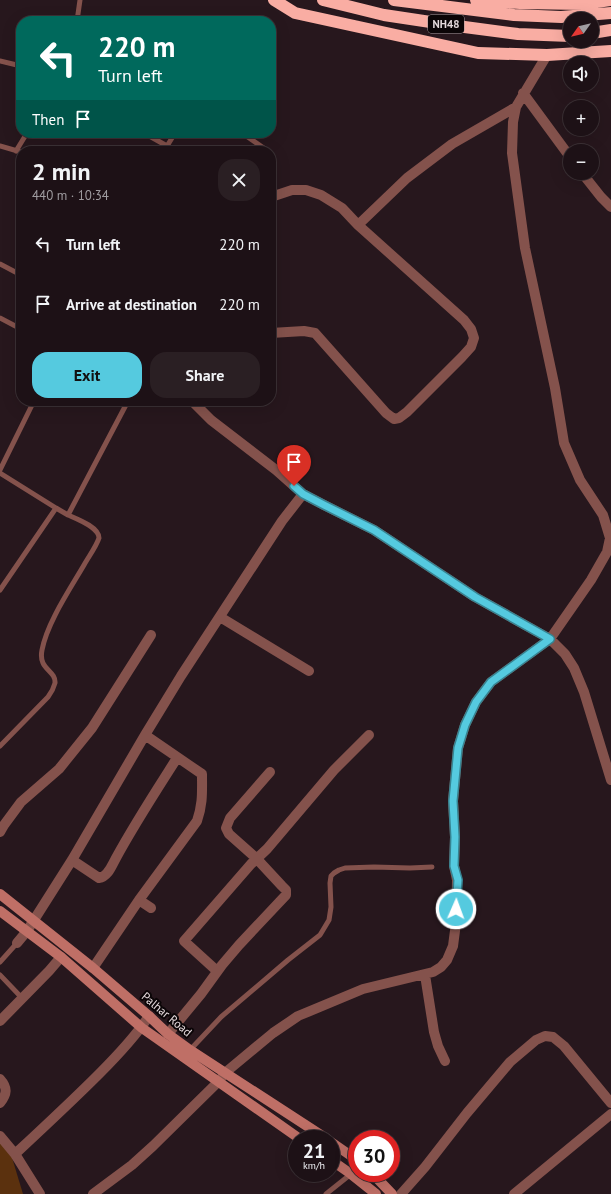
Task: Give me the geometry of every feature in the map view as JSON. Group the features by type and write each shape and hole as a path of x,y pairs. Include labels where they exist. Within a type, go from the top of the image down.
{"highway":[{"path":"274,0 295,13 478,53 547,55 611,51"},
{"name":"NH48","path":"323,0 384,15 457,26 518,34 563,36"},
{"name":"NH48","path":"394,0 514,15 561,17 611,13"},
{"path":"476,0 520,3 583,4 610,0"},
{"path":"599,32 611,30"}],"main road":[{"name":"Palhar Road","path":"0,894 93,968 168,1034 190,1050 313,1130"},
{"name":"Palhar Road","path":"0,911 61,957 142,1028 288,1131"},
{"path":"365,1182 376,1194"},
{"path":"381,1182 392,1194"}],"street":[{"path":"93,1194 153,1146 218,1082 226,1072 298,1016 363,989 433,972 441,967 447,960 453,946 456,923 458,880 454,866 455,837 453,801 458,748 465,725 476,702 491,682 550,639 591,580 607,552 611,538 603,515 580,480 564,443 555,388 525,248 512,153 513,122 516,107 547,55"},
{"path":"523,93 563,147"},
{"path":"358,225 407,178 452,144 516,107"},
{"path":"588,180 611,207"},
{"path":"276,195 292,190 306,190 321,195 342,208 358,225 464,320 471,330 474,338 471,347 407,412 399,418 394,419 386,413 314,333 304,331 276,333"},
{"path":"197,406 211,420 276,470 303,494 374,530 475,597 550,639 565,654 574,668 584,692 611,780"},
{"path":"17,942 27,931 72,860 181,676 282,521 303,494"},
{"path":"220,617 309,671"},
{"path":"0,832 21,802 59,769 92,728 151,635"},
{"path":"93,968 139,900 197,821 200,811 202,801 202,774 145,735"},
{"path":"217,972 184,940 256,858 268,849 334,770 369,735"},
{"path":"72,860 99,878 105,876 130,831 177,758"},
{"path":"168,1034 239,946 286,895 286,890 256,858 229,834 226,828 230,818 270,772"},
{"path":"139,900 151,908"},
{"path":"0,1021 61,957"},
{"path":"425,975 436,1039 444,1061"},
{"path":"15,1154 116,1056 142,1028 149,1016"},
{"path":"401,1194 425,1167 467,1113 510,1062 536,1040 545,1036 553,1037 564,1046 611,1103"},
{"path":"0,1079 6,1092 0,1103"},
{"path":"514,1194 611,1114"},
{"path":"0,1136 15,1154 40,1194"}],"lane":[{"path":"78,16 80,0"},
{"path":"0,60 16,65"},
{"path":"154,138 168,145 172,138"},
{"path":"249,138 261,146"},
{"path":"0,146 16,151"},
{"path":"0,264 16,272"},
{"path":"0,318 16,326"},
{"path":"0,746 48,697 52,690 55,683 54,678 51,672 43,666 41,652 43,645 58,610 99,538 99,534 94,529 56,508 0,471 32,406"},
{"path":"68,515 125,406"},
{"path":"0,590 56,508"},
{"path":"190,1050 221,1016 320,935 329,920 331,907 330,883 331,876 334,872 345,868 432,867"},
{"path":"0,962 17,942"},
{"path":"0,975 22,998"},
{"path":"326,1194 348,1176"}],"shaded area":[{"path":"0,1140 10,1151 23,1194 0,1194"}],"route":[{"path":"294,486 303,494 374,530 475,597 550,639 515,663 491,682 476,702 465,725 458,748 453,801 455,837 454,866 458,880 456,909"}]}
